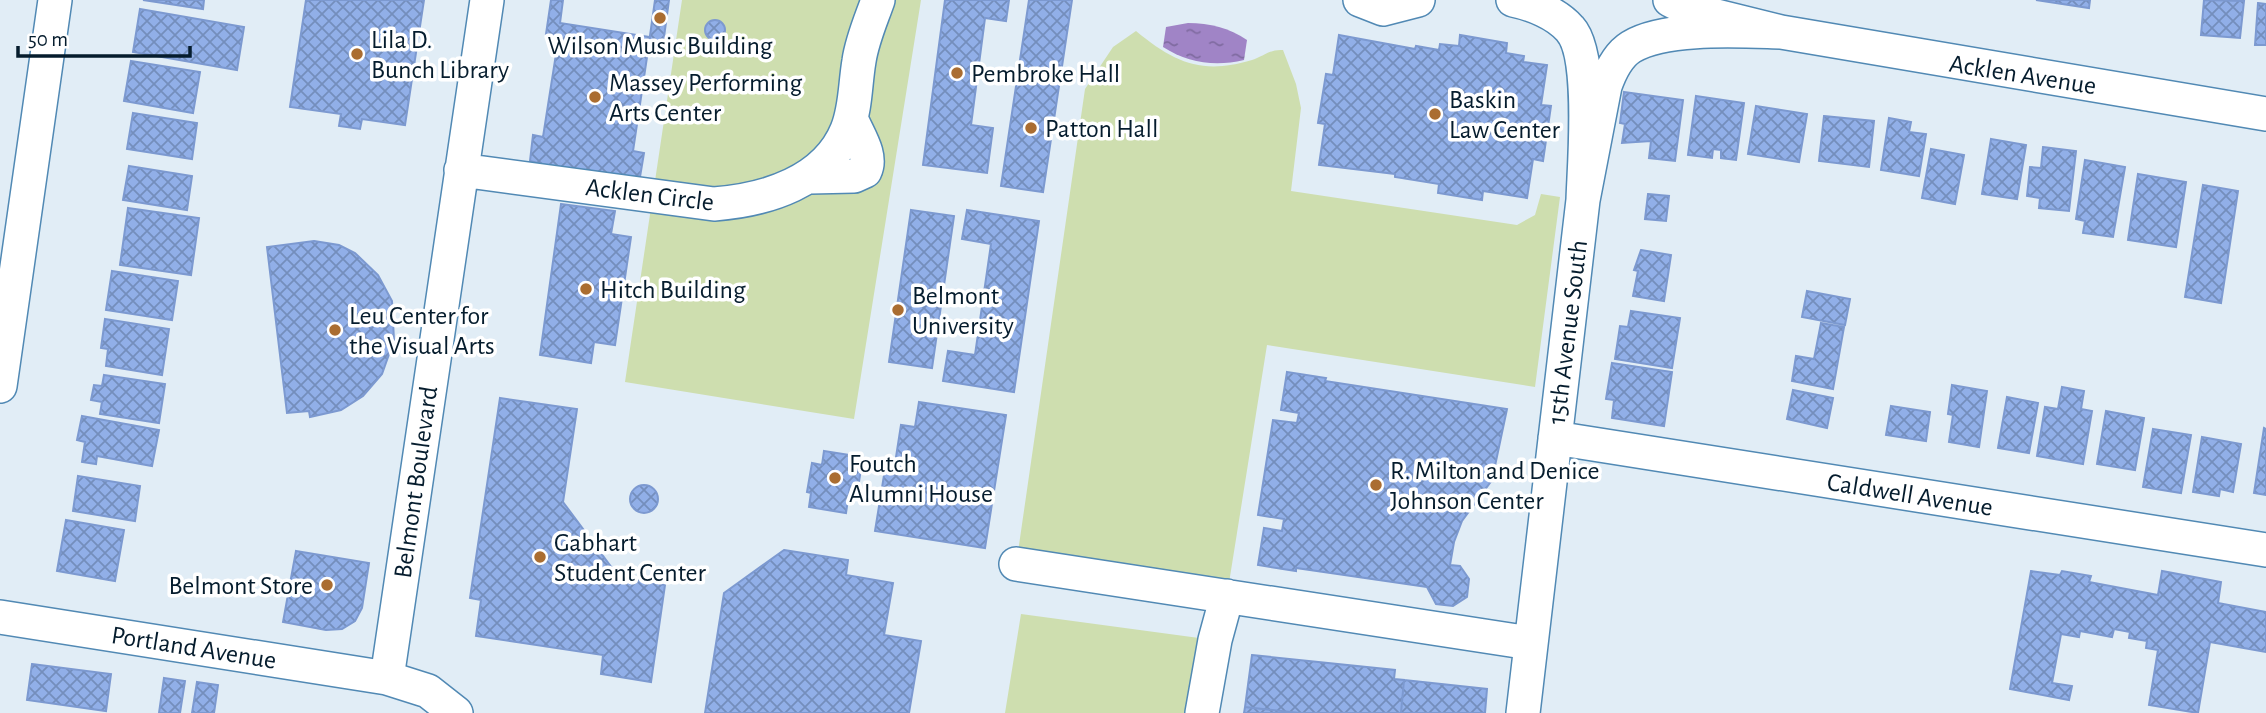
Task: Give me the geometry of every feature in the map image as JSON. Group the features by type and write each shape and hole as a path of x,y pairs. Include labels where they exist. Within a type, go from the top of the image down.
{"street":[{"path":"0,386 55,0"},
{"name":"Belmont Boulevard","path":"387,678 487,0"},
{"name":"Acklen Circle","path":"461,170 714,204 748,200 810,177 835,150 851,118 861,50 878,0"},
{"name":"Acklen Avenue","path":"1513,0 1568,15 1596,48 1613,51 1688,32 1781,32"},
{"name":"15th Avenue South","path":"1523,713 1583,201 1607,79 1622,55 1653,27 1659,0"},
{"name":"Acklen Avenue","path":"1670,0 1688,9 1781,32 2266,114"},
{"name":"15th Avenue South","path":"1568,15 1585,80 1583,201"},
{"name":"Caldwell Avenue","path":"1555,438 2266,550"},
{"path":"1016,564 1530,643"},
{"path":"1202,713 1214,640 1227,596"},
{"name":"Portland Avenue","path":"0,617 387,678"},
{"path":"387,678 428,691 456,713"}],"green space":[{"path":"682,0 921,0 854,419 625,382"},
{"path":"1136,31 1177,58 1204,66 1234,64 1283,50 1296,84 1301,108 1291,191 1517,225 1535,215 1541,194 1560,197 1535,387 1267,345 1229,583 1018,552 1085,89 1113,47"},
{"path":"1021,614 1199,638 1187,713 1005,713"}],"water":[{"path":"1188,23 1219,27 1247,40 1244,60 1202,62 1182,57 1163,47 1166,27"}],"building":[{"path":"143,0 204,0 203,9"},
{"name":"Lila D. Bunch Library","path":"306,0 424,0 405,125 362,119 360,129 339,126 341,114 290,107"},
{"name":"Massey Performing Arts Center","path":"551,0 563,0 560,23 650,37 633,151 644,153 640,177 583,174 530,161 533,135 543,137 559,35 546,34"},
{"name":"Wilson Music Building","path":"655,0 669,0 662,52 648,50"},
{"name":"Pembroke Hall","path":"945,0 1009,0 1006,21 985,18 971,125 993,128 987,173 923,165"},
{"name":"Patton Hall","path":"1029,0 1072,0 1043,192 1001,186"},
{"path":"2036,0 2090,0 2089,8"},
{"path":"2204,0 2244,1 2240,38 2201,35"},
{"path":"2258,3 2266,4 2266,45 2255,45"},
{"path":"140,9 244,27 237,70 133,52"},
{"path":"715,20 722,23 725,30 722,37 715,40 708,37 705,30 708,23"},
{"name":"Baskin Law Center","path":"1339,35 1415,49 1416,46 1439,50 1440,44 1459,46 1460,35 1507,43 1506,53 1524,56 1523,62 1547,65 1541,105 1551,106 1543,161 1533,159 1527,198 1483,191 1482,200 1438,193 1439,184 1395,177 1395,174 1319,165 1325,124 1318,123 1326,74 1333,75"},
{"path":"131,61 200,72 193,113 124,101"},
{"path":"1624,92 1683,100 1675,161 1649,158 1651,141 1622,143 1625,124 1620,123"},
{"path":"1696,96 1744,103 1736,160 1721,158 1721,150 1713,149 1712,158 1688,155"},
{"path":"1756,106 1807,114 1799,162 1748,154"},
{"path":"133,113 197,123 192,159 127,149"},
{"path":"1824,116 1874,121 1869,167 1819,161"},
{"path":"1889,118 1911,122 1909,132 1926,134 1919,176 1881,170"},
{"path":"1991,139 2026,145 2017,199 1982,194"},
{"path":"2043,147 2076,151 2069,211 2039,208 2040,198 2027,196 2030,167 2041,168"},
{"path":"1931,149 1964,155 1955,204 1922,198"},
{"path":"2085,160 2125,167 2113,237 2083,233 2085,221 2076,219"},
{"path":"129,166 192,176 187,210 123,200"},
{"path":"2138,174 2186,182 2176,247 2128,240"},
{"path":"2203,185 2238,191 2221,303 2185,297"},
{"path":"1648,194 1669,196 1666,221 1645,219"},
{"name":"Hitch Building","path":"561,204 615,211 611,234 631,237 615,345 594,342 591,363 540,355"},
{"path":"128,208 199,218 191,275 120,265"},
{"path":"911,210 954,216 932,368 889,362"},
{"path":"967,210 1039,221 1014,392 943,381 948,351 975,355 991,244 962,239"},
{"name":"Leu Center for the Visual Arts","path":"314,241 339,245 355,253 378,275 392,301 394,340 382,374 363,396 341,410 310,417 309,411 287,413 267,247"},
{"path":"1641,250 1671,255 1664,301 1633,296 1638,271 1634,270"},
{"path":"112,271 178,281 172,320 106,310"},
{"path":"1807,291 1850,299 1845,325 1802,317"},
{"path":"1631,311 1680,318 1672,368 1615,359 1620,326 1628,327"},
{"path":"105,319 169,329 162,375 106,366 108,349 101,348"},
{"path":"1821,323 1844,327 1833,389 1792,381 1796,356 1814,359"},
{"path":"1612,363 1672,372 1664,426 1612,418 1614,400 1606,399"},
{"name":"R. Milton and Denice Johnson Center","path":"1287,372 1326,378 1325,381 1507,409 1492,480 1462,521 1454,542 1450,565 1460,566 1469,579 1467,597 1453,606 1436,604 1427,587 1258,565 1264,528 1282,531 1284,519 1258,515 1273,420 1297,423 1299,413 1281,410"},
{"path":"104,375 165,384 159,423 100,414 102,402 91,400 94,385 102,386"},
{"path":"1952,385 1987,391 1979,447 1949,442 1953,415 1948,414"},
{"path":"2062,387 2084,391 2081,409 2092,411 2083,464 2037,456 2045,407 2058,409"},
{"path":"1793,390 1833,398 1827,428 1787,419"},
{"path":"2007,397 2038,403 2029,453 1998,448"},
{"name":"Gabhart Student Center","path":"500,398 577,409 563,502 618,576 665,585 651,682 601,674 603,655 476,636 481,600 470,598"},
{"path":"919,402 1006,415 985,548 875,531 885,469 894,470 901,425 915,427"},
{"path":"1891,406 1930,412 1926,441 1886,435"},
{"path":"2106,411 2144,418 2135,470 2097,464"},
{"path":"82,416 159,430 152,466 97,456 96,464 82,462 85,442 77,440"},
{"path":"2264,428 2266,429 2266,495 2254,493"},
{"path":"2153,429 2191,435 2181,493 2143,487"},
{"path":"2202,437 2241,444 2233,492 2220,489 2219,496 2193,492"},
{"name":"Foutch Alumni House","path":"824,451 850,455 849,467 861,469 858,488 850,486 846,513 809,507 811,493 807,492 812,463 822,465"},
{"path":"78,476 140,486 135,521 73,511"},
{"path":"644,485 654,489 658,499 654,509 644,513 634,509 630,499 634,489"},
{"path":"66,520 124,530 115,581 57,571"},
{"path":"784,550 848,560 846,575 893,583 884,635 921,641 909,713 705,713 724,593"},
{"name":"Belmont Store","path":"296,551 369,563 362,608 355,621 342,629 326,630 283,622"},
{"path":"2031,571 2060,575 2062,571 2091,576 2089,582 2158,595 2162,571 2221,582 2218,603 2266,612 2266,652 2210,642 2198,713 2149,705 2158,650 2146,648 2147,641 2129,638 2130,632 2114,629 2112,637 2080,631 2079,637 2061,634 2052,683 2072,686 2069,700 2010,689"},
{"path":"1252,655 1395,670 1394,679 1404,680 1401,713 1300,713 1245,707"},
{"path":"32,664 111,674 106,711 27,700"},
{"path":"164,678 185,681 180,713 159,713"},
{"path":"1404,680 1487,689 1485,713 1401,713"},
{"path":"197,682 218,685 214,713 192,713"},
{"path":"1245,707 1300,713 1244,713"}],"place":[{"name":"Wilson Music Building","path":"660,18"},
{"name":"Lila D. Bunch Library","path":"357,54"},
{"name":"Pembroke Hall","path":"957,73"},
{"name":"Massey Performing Arts Center","path":"595,97"},
{"name":"Baskin Law Center","path":"1435,114"},
{"name":"Patton Hall","path":"1031,128"},
{"name":"Hitch Building","path":"586,289"},
{"name":"Belmont University","path":"898,310"},
{"name":"Leu Center for the Visual Arts","path":"335,330"},
{"name":"Foutch Alumni House","path":"835,478"},
{"name":"R. Milton and Denice Johnson Center","path":"1376,485"},
{"name":"Gabhart Student Center","path":"540,557"},
{"name":"Belmont Store","path":"327,585"}]}
